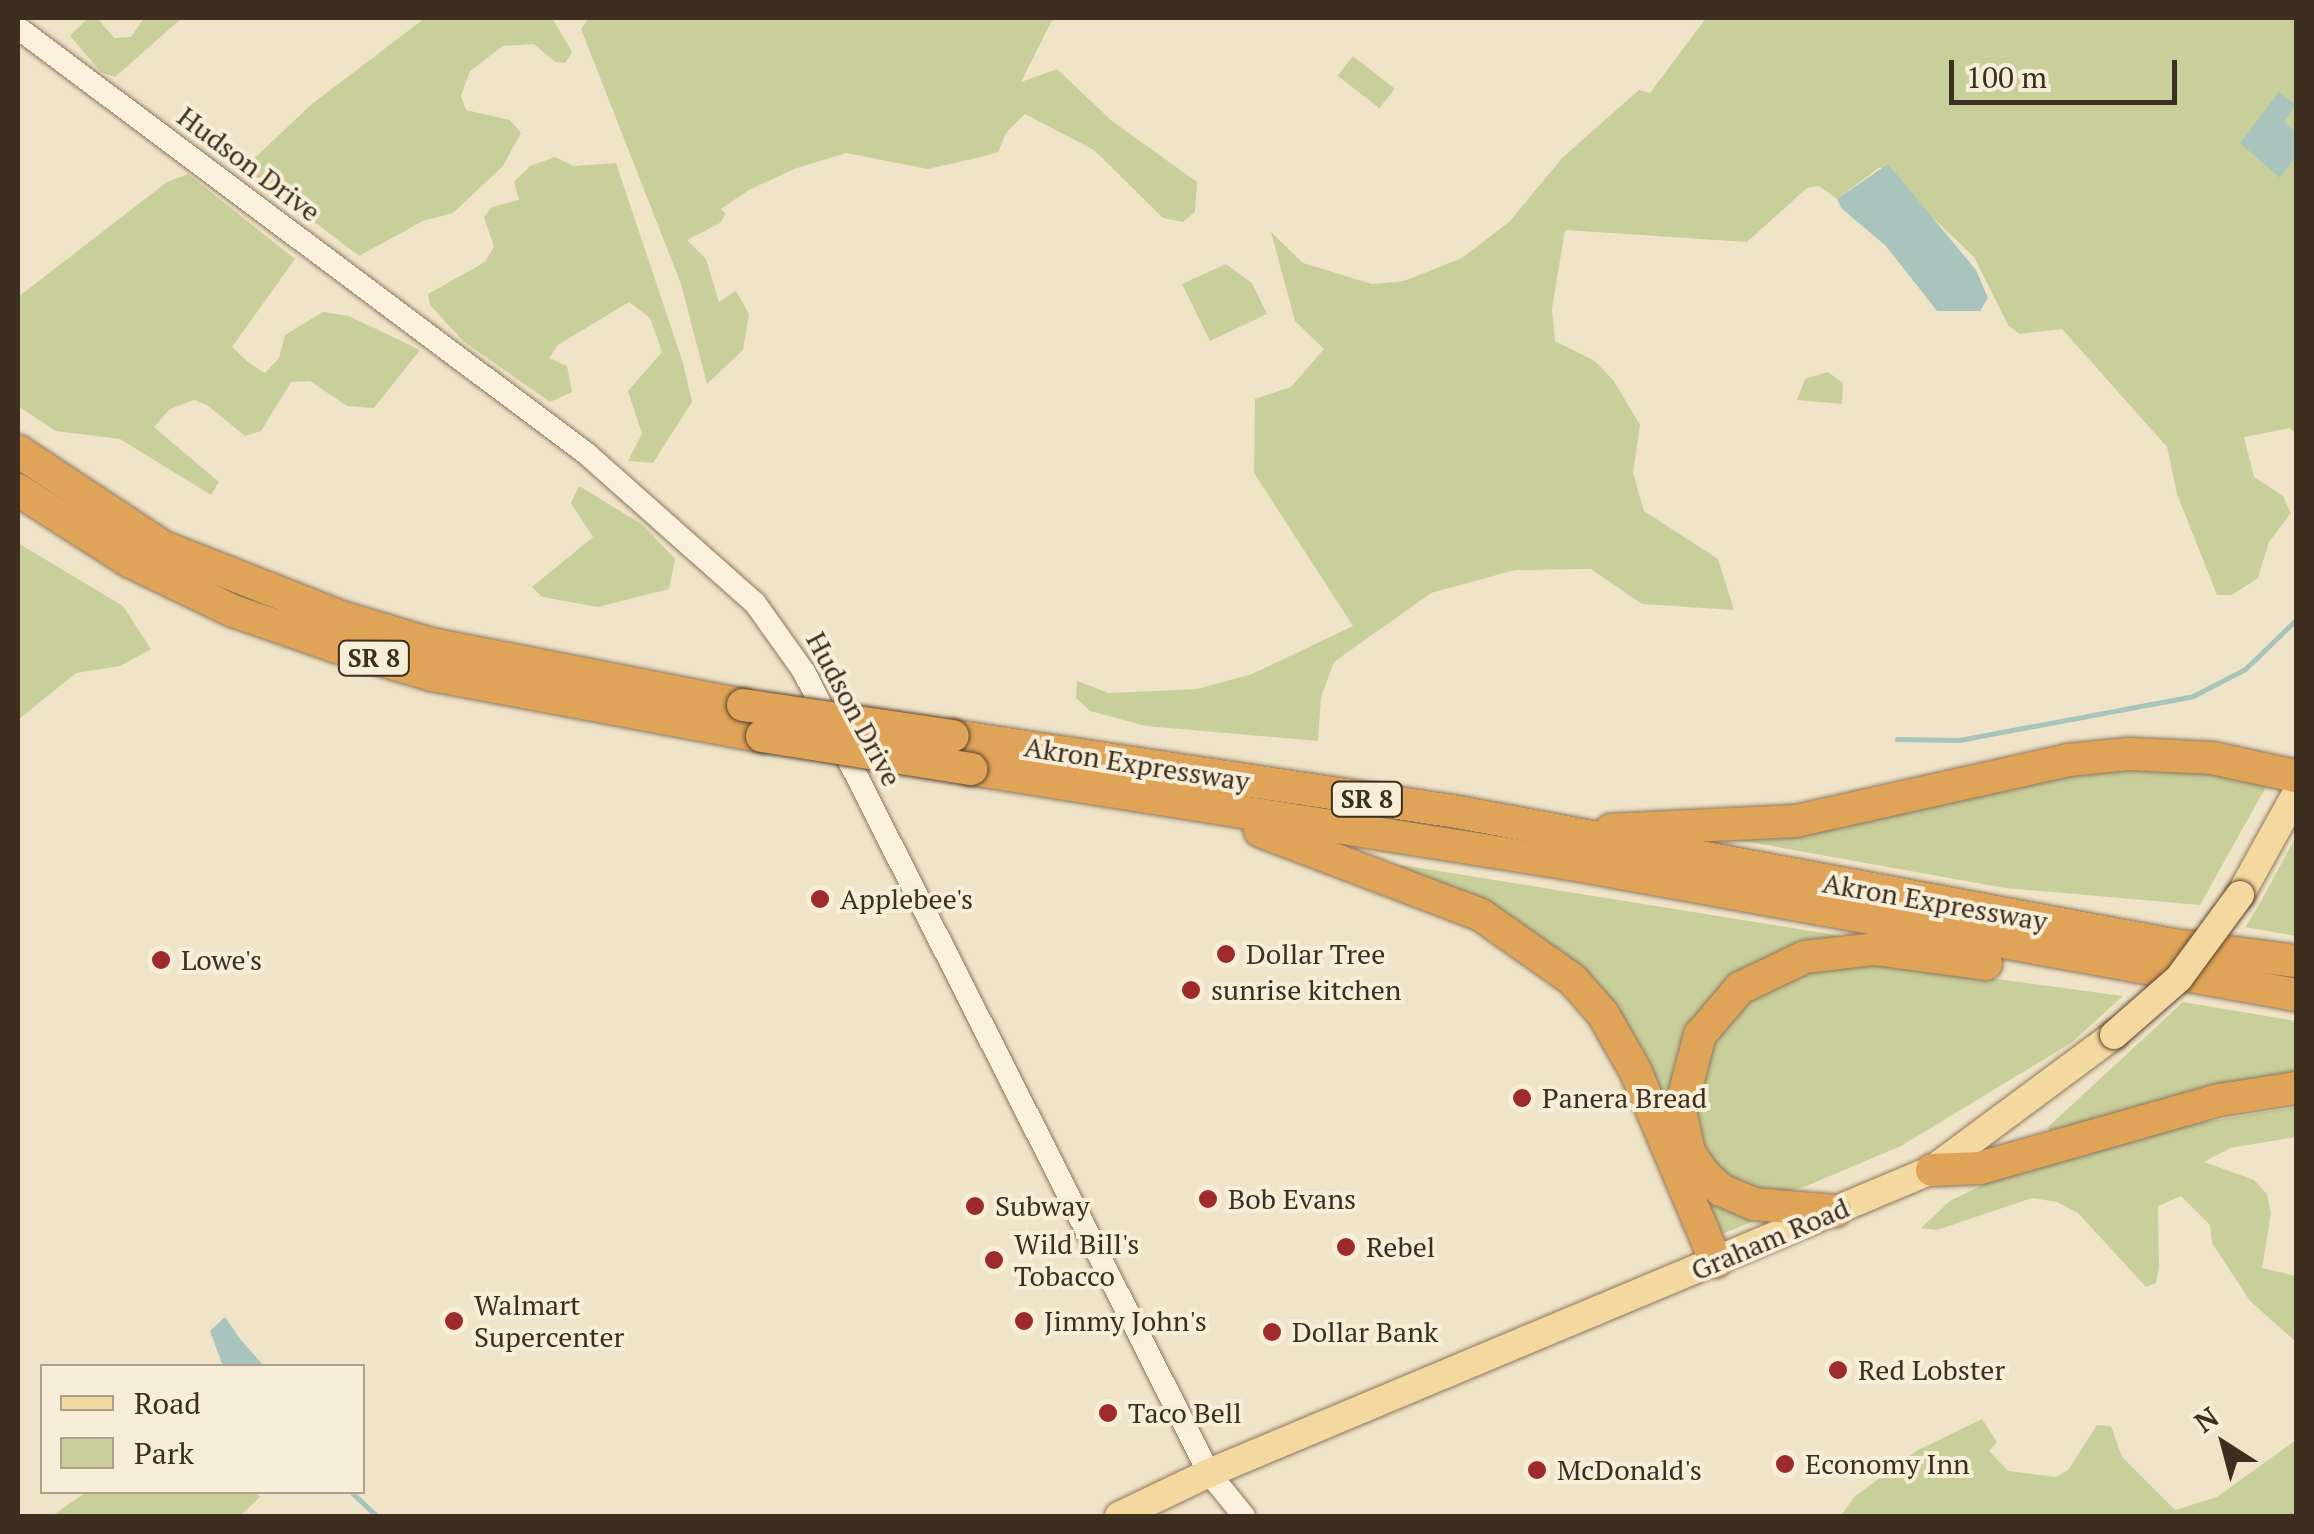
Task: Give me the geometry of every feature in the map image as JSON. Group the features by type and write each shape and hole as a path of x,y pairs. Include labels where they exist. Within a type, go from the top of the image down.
{"highway":[{"name":"Akron Expressway","path":"18,451 162,547 342,617 431,644 743,705 1587,836 2173,945 2296,961"},
{"name":"Akron Expressway","path":"18,490 146,569 233,611 432,675 762,736 1570,864 2296,995"},
{"path":"1587,836 1627,826 1812,818 2083,758 2212,758 2296,776"},
{"path":"1160,799 1436,895 1524,940 1554,964 1615,1033 1716,1262"},
{"path":"1835,1210 1794,1211 1730,1196 1689,1152 1680,1111 1689,1063 1709,1022 1740,988 1791,961 1874,949 2107,980 2173,974"},
{"path":"1932,1170 1980,1168 2220,1100 2296,1088"}],"main road":[{"name":"Graham Road","path":"1119,1516 1209,1472 1932,1170 2114,1035 2179,978 2240,896 2296,794"}],"street":[{"name":"Hudson Drive","path":"18,28 587,454 755,603 804,672 1209,1472 1244,1516"}],"green space":[{"path":"88,18 98,19 114,38 131,37 144,18 182,18 115,77 101,72 70,36"},
{"path":"425,18 552,18 572,52 565,63 555,62 534,44 503,46 470,71 461,96 466,110 510,120 521,133 503,166 453,213 423,221 359,256 244,168 312,104"},
{"path":"589,18 1053,18 1021,82 1057,69 1112,121 1197,182 1195,212 1183,222 1163,218 1094,150 1025,114 1006,133 998,152 981,157 928,169 846,153 794,169 749,190 721,209 726,214 720,223 687,240 706,259 719,302 736,291 749,314 743,350 707,384 681,284 581,29"},
{"path":"1706,18 2296,18 2296,434 2290,428 2244,437 2254,477 2283,496 2291,513 2269,542 2258,578 2232,595 2217,595 2177,494 2167,447 2062,329 2019,334 2008,325 1974,257 1880,167 1837,199 1819,186 1807,188 1747,242 1565,230 1552,309 1555,341 1595,361 1614,381 1640,425 1633,473 1644,511 1718,559 1734,610 1642,604 1591,569 1515,570 1431,593 1334,662 1321,697 1318,741 1146,726 1090,711 1076,698 1077,681 1109,693 1197,689 1252,674 1353,626 1254,473 1255,399 1291,387 1324,349 1295,321 1271,232 1303,263 1372,284 1404,281 1462,258 1509,222 1563,157 1639,90 1650,93"},
{"path":"1353,56 1395,89 1379,108 1338,76"},
{"path":"555,157 574,166 616,163 683,363 692,402 653,463 628,461 642,434 628,391 662,352 650,318 629,302 558,345 549,358 567,366 572,392 550,402 464,342 430,305 428,294 485,262 494,247 484,217 492,207 519,200 514,182 530,166"},
{"path":"188,174 295,259 232,347 248,362 265,373 279,358 285,335 323,312 349,316 420,350 374,408 347,406 310,381 291,382 261,431 245,436 207,405 194,400 170,409 154,427 219,482 211,495 120,439 56,431 18,406 18,297 167,182"},
{"path":"1226,264 1252,283 1267,314 1210,341 1182,284"},
{"path":"1828,372 1843,383 1842,404 1797,400 1805,379"},
{"path":"579,486 643,525 675,559 669,589 598,607 542,597 532,587 593,537 571,503"},
{"path":"18,543 123,606 151,649 120,666 76,673 18,720"},
{"path":"2164,763 2267,785 2200,905 2005,888 1727,838 2065,768"},
{"path":"2296,836 2296,936 2245,927 2258,907"},
{"path":"1401,865 1836,935 1838,941 1751,970 1672,1106 1758,1219 1718,1236 1632,1040 1396,868"},
{"path":"1871,962 2123,996 2071,1043 1901,1146 1804,1187 1776,1194 1734,1190 1688,1140 1700,1052 1770,978"},
{"path":"2183,1002 2296,1021 2296,1078 2052,1135 2048,1127"},
{"path":"2296,1107 2296,1137 2230,1148 2204,1162 2254,1180 2267,1194 2271,1213 2262,1268 2296,1276 2296,1342 2250,1301 2212,1243 2210,1225 2181,1196 2158,1206 2159,1268 2156,1283 2146,1287 2078,1213 2057,1202 2032,1198 1937,1230 1921,1228 1950,1201 2006,1173 2138,1133"},
{"path":"1982,1419 1997,1442 1989,1451 2008,1471 2056,1477 2068,1470 2097,1425 2111,1426 2122,1457 2175,1510 2217,1497 2296,1440 2296,1516 1841,1516 1854,1497 1918,1450"},
{"path":"83,1494 260,1497 240,1516 52,1516"}],"water":[{"path":"2279,92 2296,105 2284,122 2296,132 2296,156 2280,178 2240,143"},
{"path":"1888,164 1976,270 1988,298 1980,311 1937,311 1886,246 1841,208 1837,199"},
{"path":"225,1317 262,1364 222,1364 210,1331"}],"waterway":[{"path":"1897,739 1959,740 2193,696 2245,669 2296,620"},
{"path":"353,1494 377,1516"}],"place":[{"name":"Applebee's","path":"820,899"},
{"name":"Dollar Tree","path":"1226,954"},
{"name":"Lowe's","path":"161,960"},
{"name":"sunrise kitchen","path":"1191,990"},
{"name":"Panera Bread","path":"1522,1098"},
{"name":"Bob Evans","path":"1208,1199"},
{"name":"Subway","path":"975,1206"},
{"name":"Rebel","path":"1346,1247"},
{"name":"Wild Bill's Tobacco","path":"994,1260"},
{"name":"Walmart Supercenter","path":"454,1321"},
{"name":"Jimmy John's","path":"1024,1321"},
{"name":"Dollar Bank","path":"1272,1332"},
{"name":"Red Lobster","path":"1838,1370"},
{"name":"Taco Bell","path":"1108,1413"},
{"name":"Economy Inn","path":"1785,1464"},
{"name":"McDonald's","path":"1537,1470"}]}
